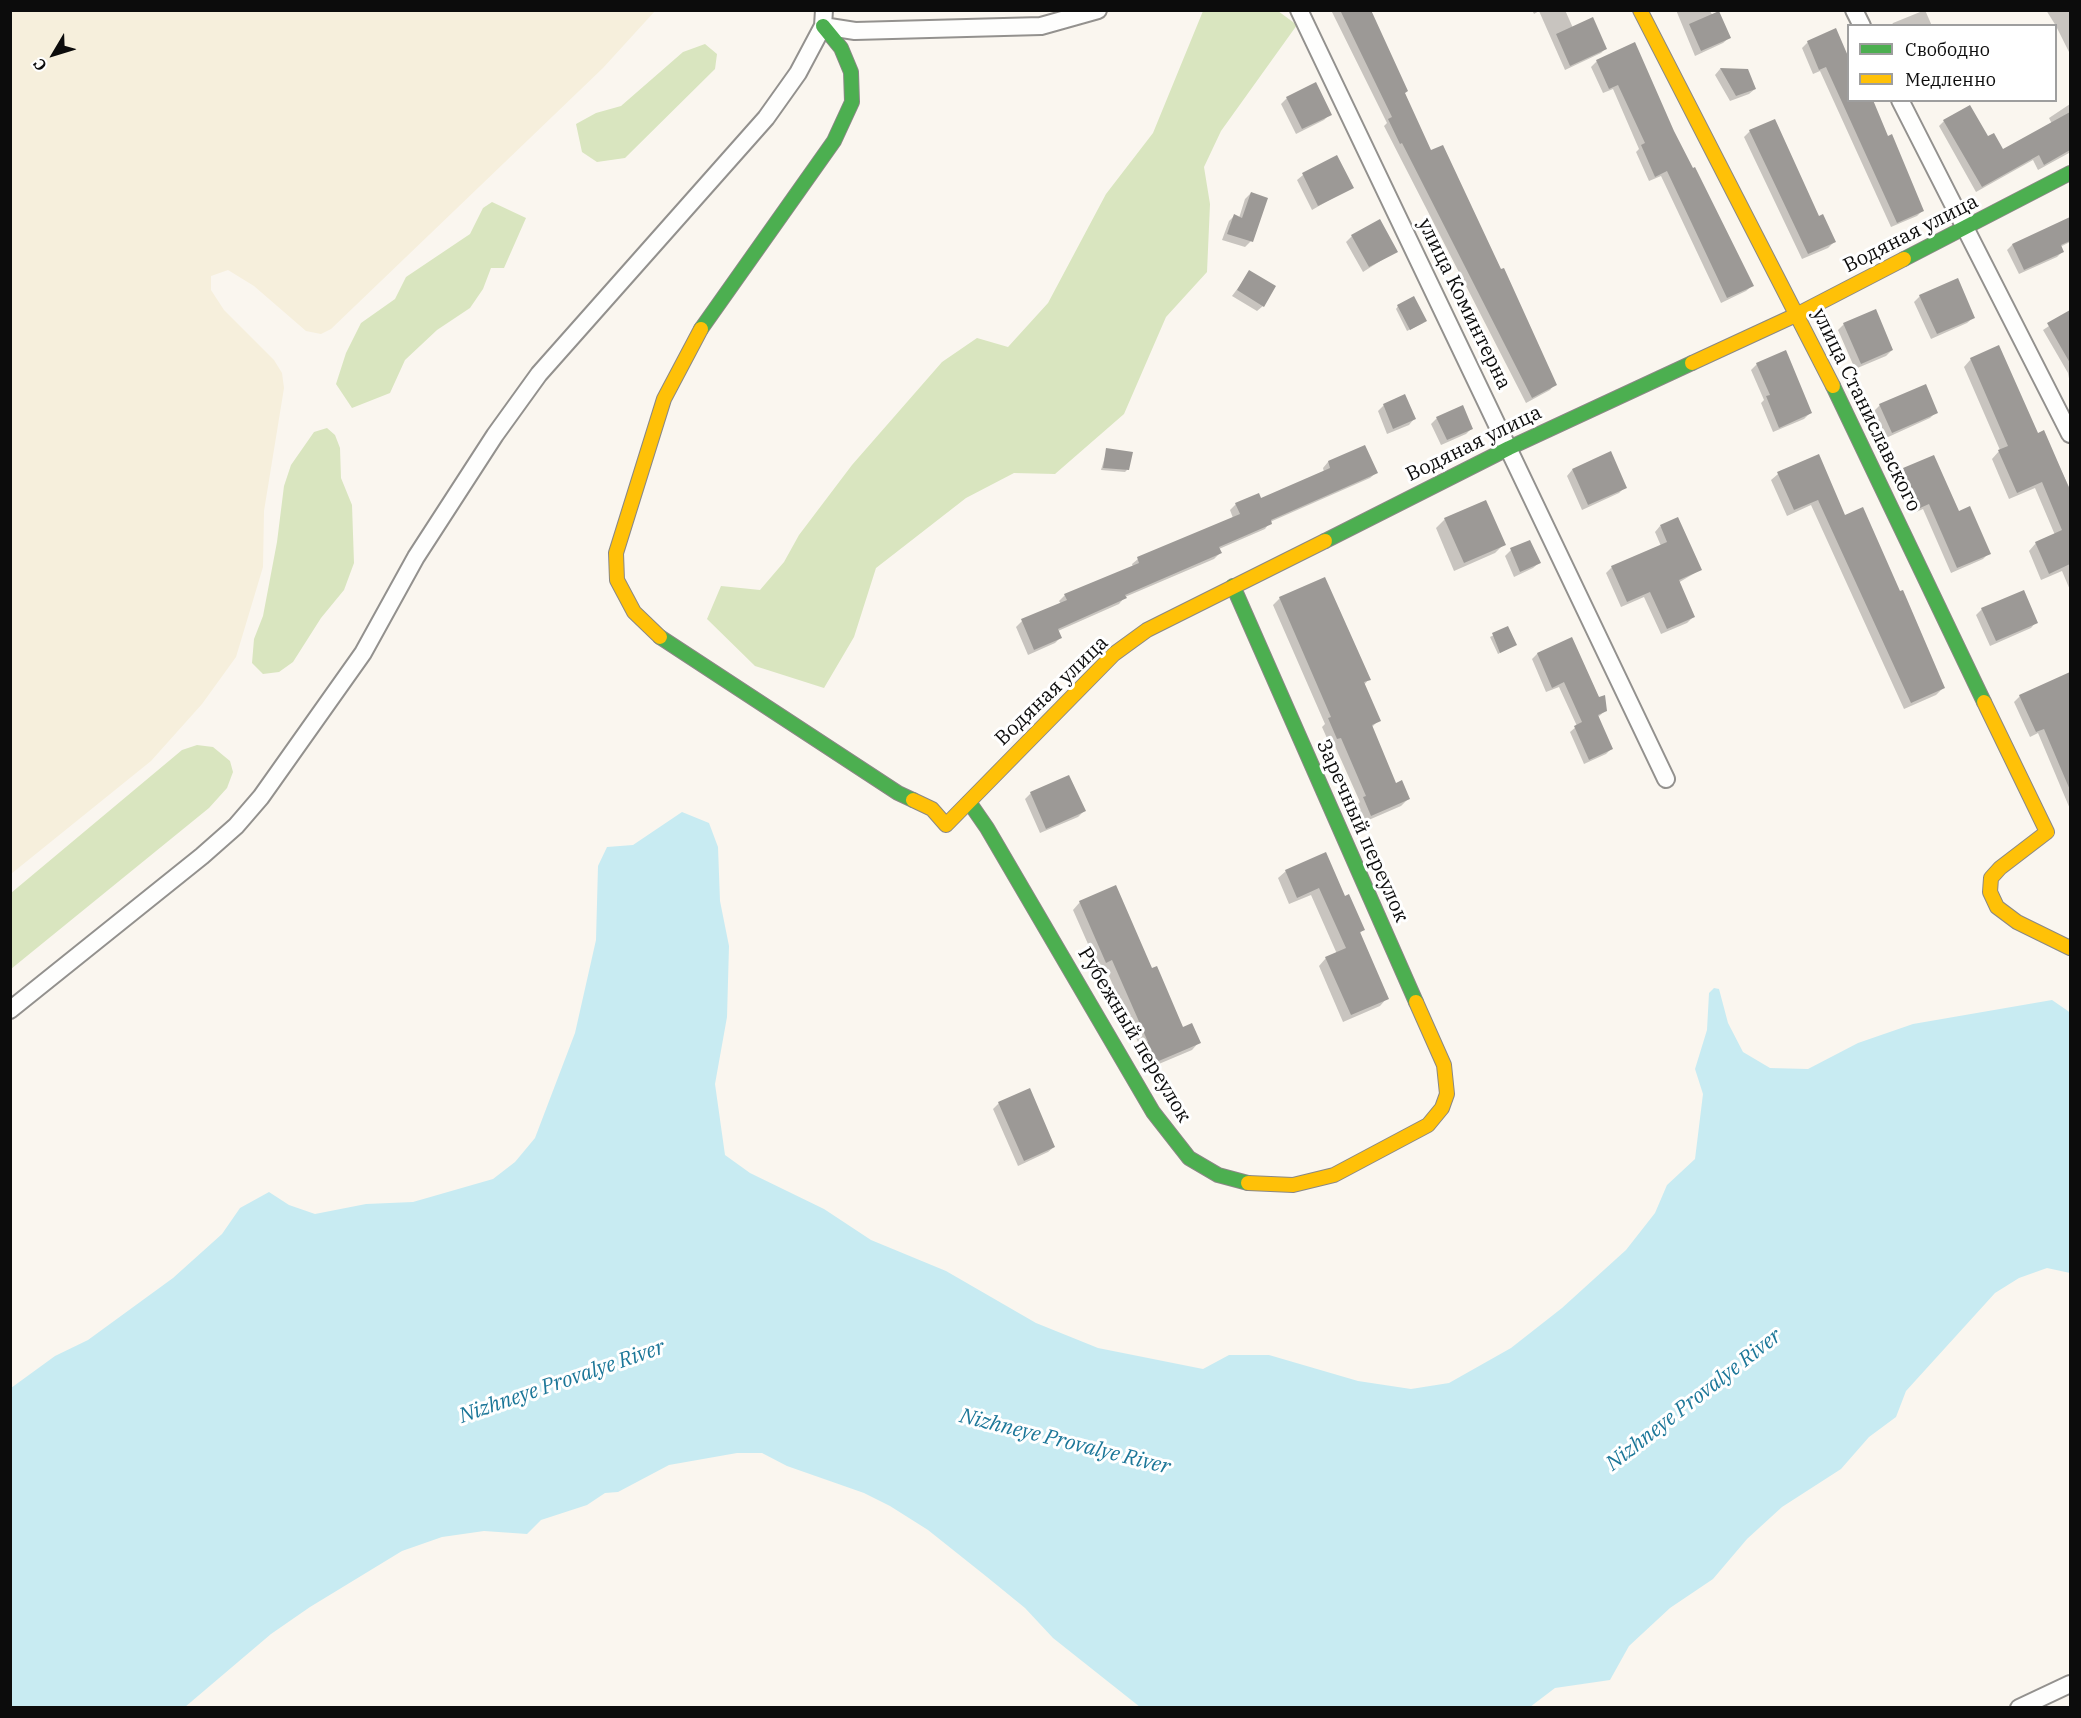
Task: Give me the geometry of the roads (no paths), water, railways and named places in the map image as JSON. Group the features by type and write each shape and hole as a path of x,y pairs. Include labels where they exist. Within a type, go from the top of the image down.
{"street":[{"path":"10,1010 202,856 236,826 261,797 363,653 416,557 501,426 539,374 766,118 798,73 823,18 855,31 1041,26 1098,10"},
{"name":"улица Коминтерна","path":"1299,10 1666,779"},
{"name":"улица Станиславского","path":"1640,10 1798,314 2047,832 2000,868 1991,878 1990,892 1997,907 2017,922 2070,948"},
{"path":"1854,10 1861,24"},
{"name":"Водяная улица","path":"823,18 841,48 851,72 852,102 834,141 701,329 664,399 616,553 617,580 634,612 664,641 898,793 932,809 946,825 1114,654 1147,630 1509,448 1798,314 2070,173"},
{"path":"1901,102 2070,434"},
{"name":"Заречный переулок","path":"1233,586 1444,1065 1447,1094"},
{"name":"Рубежный переулок","path":"969,802 987,828 1154,1112 1189,1158 1218,1175 1246,1184 1293,1185 1324,1178 1391,1148 1428,1125 1442,1108 1447,1094"},
{"path":"2019,1707 2070,1683"}],"water":[{"name":"Nizhneye Provalye River","path":"682,812 709,823 718,847 720,901 729,946 727,1017 715,1084 725,1155 750,1173 824,1209 871,1240 946,1271 1036,1323 1098,1348 1203,1369 1229,1355 1269,1355 1358,1381 1411,1389 1449,1383 1511,1348 1562,1308 1626,1250 1655,1213 1667,1185 1695,1159 1703,1094 1695,1069 1707,1030 1709,993 1714,988 1719,989 1728,1023 1743,1052 1770,1068 1808,1069 1858,1043 1913,1024 2052,1000 2068,1011 2070,1013 2070,1273 2047,1268 2019,1278 1995,1293 1906,1391 1896,1417 1869,1437 1841,1469 1782,1507 1747,1539 1713,1579 1670,1608 1629,1646 1610,1680 1555,1688 1530,1707 1140,1707 1053,1638 1025,1608 987,1577 928,1530 890,1506 864,1493 787,1466 762,1453 737,1453 669,1465 618,1492 605,1493 587,1505 541,1520 527,1534 484,1531 442,1537 402,1551 310,1607 271,1634 185,1707 11,1707 11,1388 55,1356 88,1340 173,1278 222,1234 240,1208 269,1192 289,1205 315,1214 366,1204 413,1202 493,1179 515,1162 535,1138 575,1033 596,940 598,866 607,847 633,845"}]}
